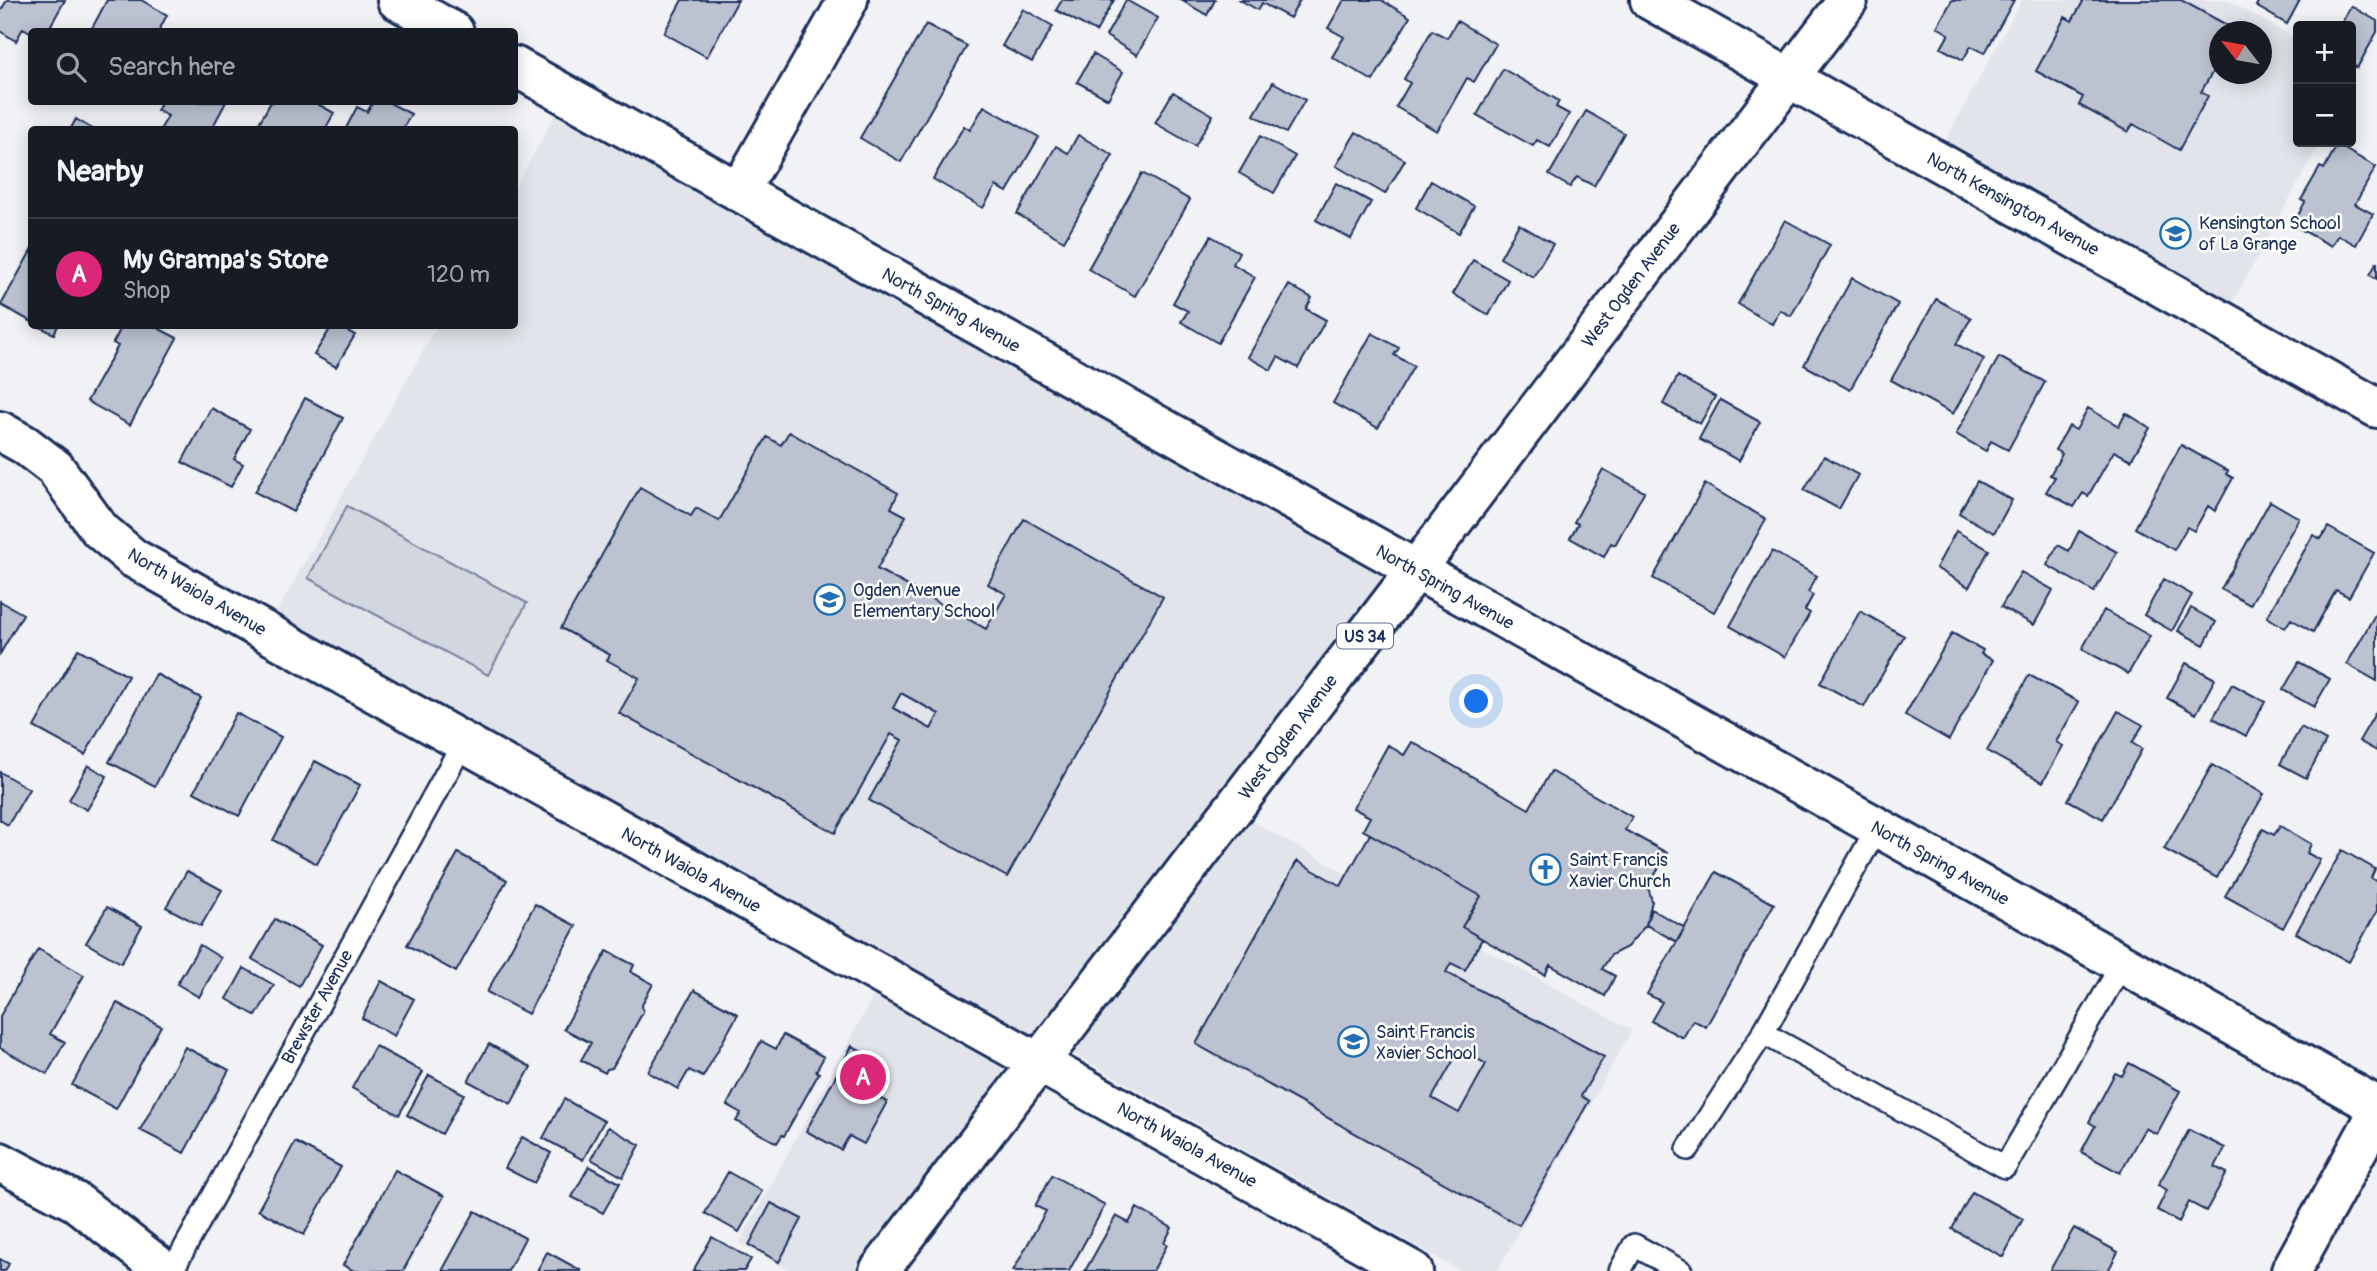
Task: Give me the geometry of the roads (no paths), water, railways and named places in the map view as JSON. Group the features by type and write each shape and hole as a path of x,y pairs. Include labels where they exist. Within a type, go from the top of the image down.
{"street":[{"path":"397,0 447,28"},
{"path":"739,192 848,0"},
{"name":"North Kensington Avenue","path":"1650,0 2377,408"},
{"name":"West Ogden Avenue","path":"879,1271 1848,0"},
{"name":"North Spring Avenue","path":"518,67 2377,1106"},
{"name":"North Waiola Avenue","path":"0,431 25,445 55,468 100,530 133,558 1413,1271"},
{"path":"2291,1271 2377,1114"},
{"path":"0,1162 76,1202 165,1271"}],"lane":[{"name":"Brewster Avenue","path":"172,1271 463,743"},
{"path":"1688,1149 1763,1033 1877,828"},
{"path":"1763,1033 2005,1167 2122,964"},
{"path":"1620,1271 1634,1245 1681,1271"}],"place":[{"name":"Kensington School of La Grange","path":"2176,233"},
{"name":"Ogden Avenue Elementary School","path":"830,600"},
{"name":"Saint Francis Xavier Church","path":"1546,870"},
{"name":"Saint Francis Xavier School","path":"1353,1042"},
{"name":"My Grampa's Store","path":"863,1077"}]}
